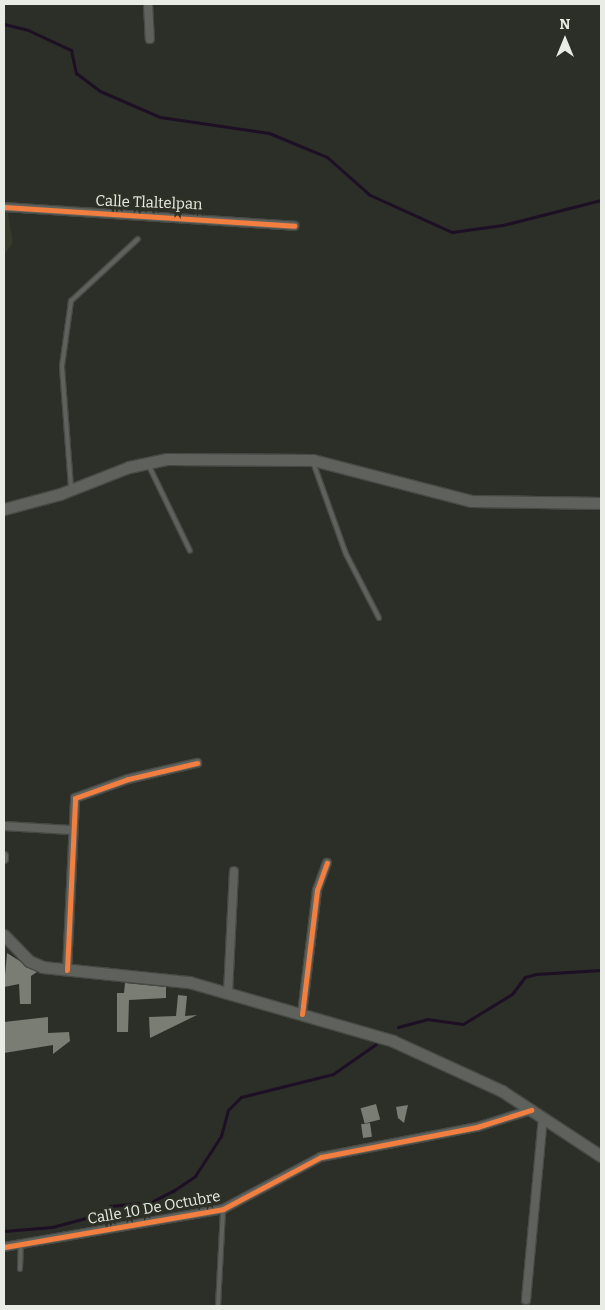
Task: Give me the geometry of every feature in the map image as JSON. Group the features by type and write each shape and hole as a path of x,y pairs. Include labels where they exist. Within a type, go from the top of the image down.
{"main road":[{"path":"4,509 72,490 148,461 312,460 471,501 601,504"},
{"path":"4,935 29,961 66,970 166,978 302,1014 419,1050 502,1091 601,1156"}],"street":[{"path":"148,4 150,40"},
{"name":"Calle Tlaltelpan","path":"4,207 294,226"},
{"path":"66,970 73,801 78,795 197,763"},
{"path":"4,826 71,830"},
{"path":"302,1014 317,890 327,863"},
{"path":"228,993 234,871"},
{"name":"Calle 10 De Octubre","path":"4,1247 223,1209 322,1157 477,1127 532,1110"},
{"path":"526,1300 543,1118"}],"lane":[{"path":"72,490 62,366 71,300 138,239"},
{"path":"312,460 346,554 379,618"},
{"path":"148,461 190,551"},
{"path":"218,1306 223,1209"},
{"path":"20,1269 21,1244"}],"shaded area":[{"path":"4,207 7,207 13,243 4,255"}],"building":[{"path":"7,953 37,972 31,976 31,1004 20,1004 19,984 4,987"},
{"path":"125,983 166,987 166,998 129,1000 128,1032 117,1032 117,993 124,993"},
{"path":"178,995 187,996 185,1016 197,1015 150,1038 149,1017 176,1016"},
{"path":"48,1017 48,1033 69,1032 70,1041 53,1054 53,1045 4,1053 4,1022"},
{"path":"376,1104 380,1119 365,1124 361,1108"},
{"path":"408,1105 404,1123 398,1118 396,1107"},
{"path":"370,1123 372,1137 363,1138 361,1124"}],"waterway":[{"path":"4,24 28,30 71,50 76,73 100,91 160,117 269,133 327,157 370,195 452,232 503,225 601,200"},
{"path":"398,1027 427,1019 463,1024 512,994 525,977 536,974 601,970"},
{"path":"4,1231 52,1227 85,1218 110,1206 151,1202 173,1191 195,1176 221,1136 228,1110 241,1097 333,1074 376,1044"}],"cycle path":[{"path":"4,207 294,226"},
{"path":"67,970 75,798 128,779 197,763"},
{"path":"302,1014 317,890 327,863"},
{"path":"4,1247 223,1209 321,1157 477,1127 531,1110"}]}
